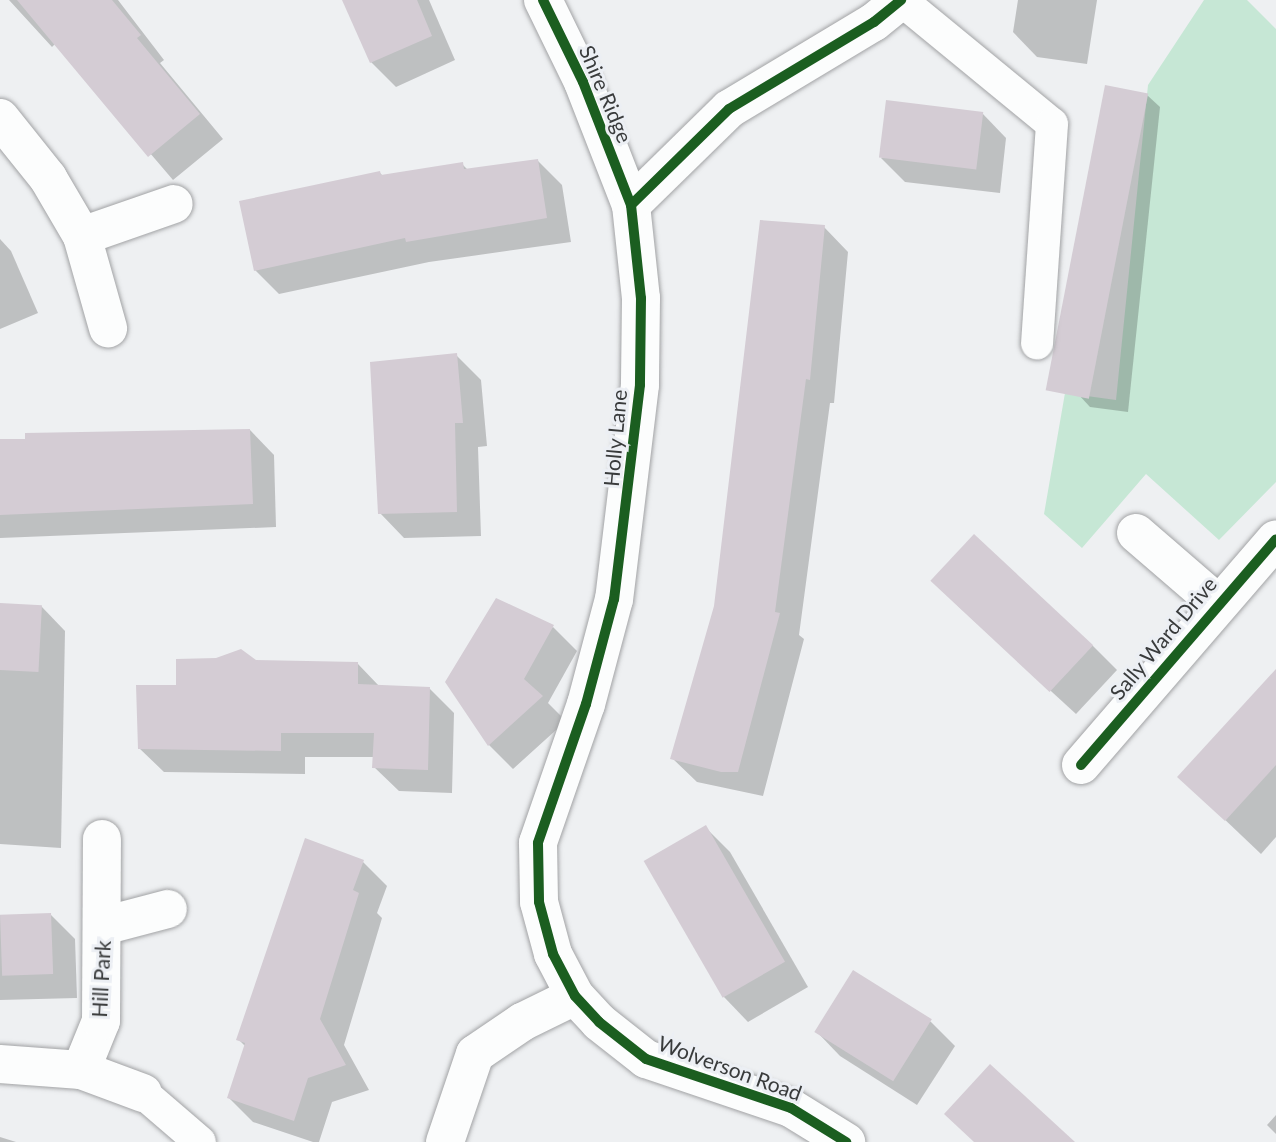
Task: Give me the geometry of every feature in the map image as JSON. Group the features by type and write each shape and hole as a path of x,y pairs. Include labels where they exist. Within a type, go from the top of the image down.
{"street":[{"name":"Shire Ridge","path":"543,0 583,82 631,205"},
{"path":"631,205 729,109 874,22 901,0"},
{"path":"0,118 48,178 82,236 108,328"},
{"path":"82,236 174,204"},
{"name":"Holly Lane","path":"575,996 553,954 539,902 538,843 593,678 614,599 626,520 640,385 641,310 631,205"},
{"name":"Sally Ward Drive","path":"1136,533 1217,603"},
{"name":"Sally Ward Drive","path":"1081,765 1217,603 1276,538"},
{"name":"Hill Park","path":"81,1070 101,1021 102,839"},
{"name":"Hill Park","path":"103,926 169,909"},
{"path":"444,1142 475,1054 522,1022 575,996"},
{"name":"Wolverson Road","path":"575,996 599,1022 646,1059 792,1108 846,1142"},
{"path":"0,1064 81,1070 143,1093"}],"lane":[{"path":"901,0 1052,124 1037,343"},
{"path":"143,1093 200,1142"}],"green space":[{"path":"1204,0 1247,0 1276,29 1276,482 1219,540 1146,474 1082,548 1044,514 1065,393 1116,400 1148,85"}],"building":[{"path":"17,0 112,0 141,35 137,38 200,114 148,157"},
{"path":"342,0 417,0 432,36 370,63"},
{"path":"1105,85 1148,93 1089,399 1046,390"},
{"path":"886,100 983,112 976,170 879,158"},
{"path":"538,159 547,218 406,242 405,238 254,271 239,201 380,171 381,175 463,162 464,169"},
{"path":"760,220 825,225 810,380 806,379 775,612 780,613 738,772 721,772 670,759 714,606"},
{"path":"457,353 463,423 455,423 457,512 378,514 370,362"},
{"path":"250,429 253,504 0,515 0,439 25,439 25,433"},
{"path":"974,534 1093,645 1050,692 930,581"},
{"path":"496,598 554,625 524,679 543,696 488,746 445,682"},
{"path":"0,603 42,605 38,672 0,670"},
{"path":"241,649 256,660 358,662 358,684 430,687 428,770 372,768 374,733 281,733 281,751 138,749 136,685 176,685 176,659 216,658"},
{"path":"1276,669 1276,765 1225,821 1177,777"},
{"path":"706,825 785,962 723,998 644,861"},
{"path":"305,838 364,860 353,890 359,893 320,1019 346,1065 308,1078 294,1121 227,1098 245,1043 236,1040"},
{"path":"51,913 53,974 2,976 0,915"},
{"path":"853,970 932,1019 893,1081 814,1032"},
{"path":"990,1064 1075,1142 974,1142 944,1114"}],"cycle path":[{"path":"543,0 583,82 631,205 641,298 640,385 614,599 586,704 538,843 539,902 553,954 575,996 599,1022 646,1059 791,1108 846,1142"},
{"path":"631,205 729,109 874,22 901,0"},
{"path":"1081,765 1276,539"}]}
